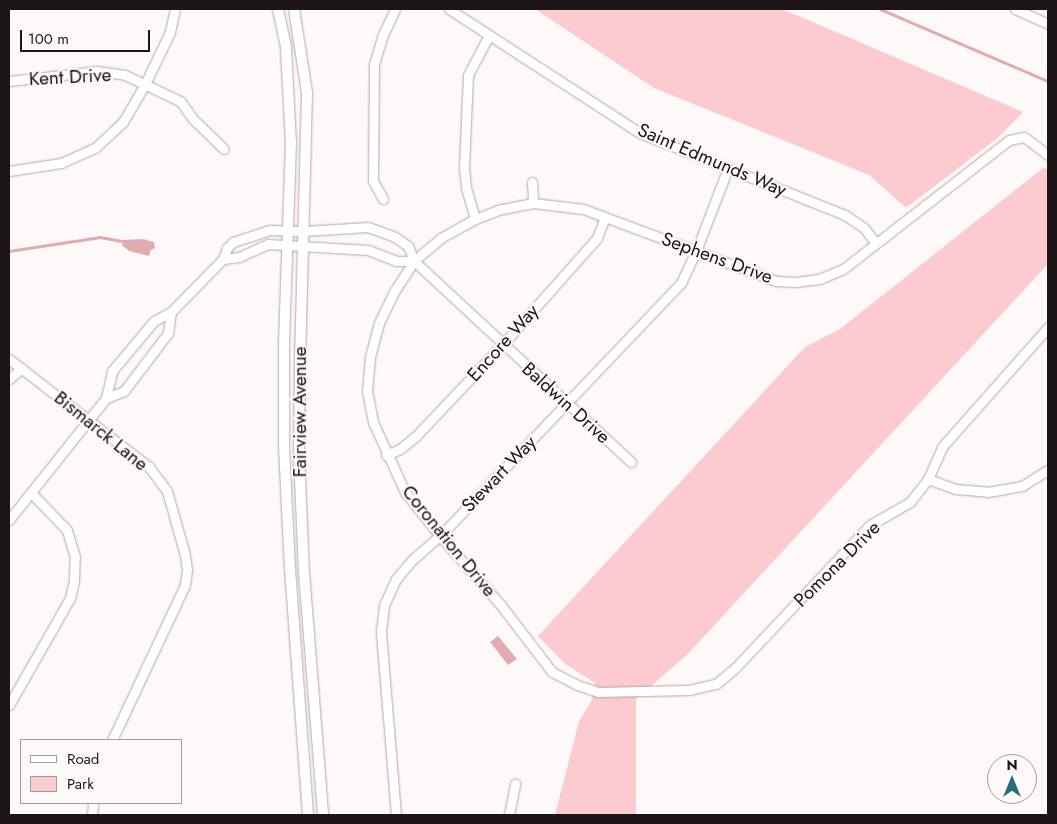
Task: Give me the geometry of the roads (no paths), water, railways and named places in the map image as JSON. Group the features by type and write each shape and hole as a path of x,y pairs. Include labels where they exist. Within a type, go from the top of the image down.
{"street":[{"path":"9,171 61,163 95,148 123,122 145,84 170,32 174,9"},
{"name":"Fairview Avenue","path":"278,9 286,48 291,142 284,344 284,448 290,569 308,815"},
{"name":"Fairview Avenue","path":"294,9 307,93 299,455 304,572 323,815"},
{"path":"383,198 373,181 374,64 382,37 395,9"},
{"name":"Saint Edmunds Way","path":"449,9 640,133 845,215 864,228 875,242"},
{"path":"1015,9 1048,24"},
{"path":"475,219 466,187 464,167 468,75 489,35"},
{"name":"Kent Drive","path":"9,81 97,71 125,75 180,101 193,119 224,150"},
{"name":"Sephens Drive","path":"414,261 441,238 475,219 501,209 533,203 583,209 776,281 795,282 818,279 843,270 875,242 1009,140 1024,137 1048,155"},
{"name":"Stewart Way","path":"396,815 381,631 384,605 396,579 412,560 440,536 681,283 696,251 728,168"},
{"path":"532,182 533,203"},
{"name":"Encore Way","path":"386,454 400,449 416,436 502,344 597,238 605,217"},
{"name":"Baldwin Drive","path":"106,398 112,371 154,321 171,312 223,259 227,248 233,242 271,230 304,231 368,228 395,237 408,246 414,261 631,462"},
{"path":"223,259 239,257 268,244 368,250 396,261 414,261"},
{"name":"Coronation Drive","path":"414,261 394,292 379,323 370,357 368,391 373,422 405,492 440,536 500,604 552,672 577,686 598,692 689,690 716,684"},
{"name":"Baldwin Drive","path":"9,520 106,398 124,390 168,333 171,312"},
{"name":"Pomona Drive","path":"716,684 736,667 870,525 910,502 928,479 942,447 1048,327"},
{"name":"Bismarck Lane","path":"9,358 149,468 167,491 185,555 185,586 112,739"},
{"path":"9,379 22,368"},
{"path":"928,479 956,489 988,492 1022,486 1048,470"},
{"path":"9,705 70,598 74,580 76,557 67,530 31,493"},
{"path":"509,815 515,784"}],"waterway":[{"path":"880,9 1048,81"},
{"path":"9,251 100,237 122,241"}]}
